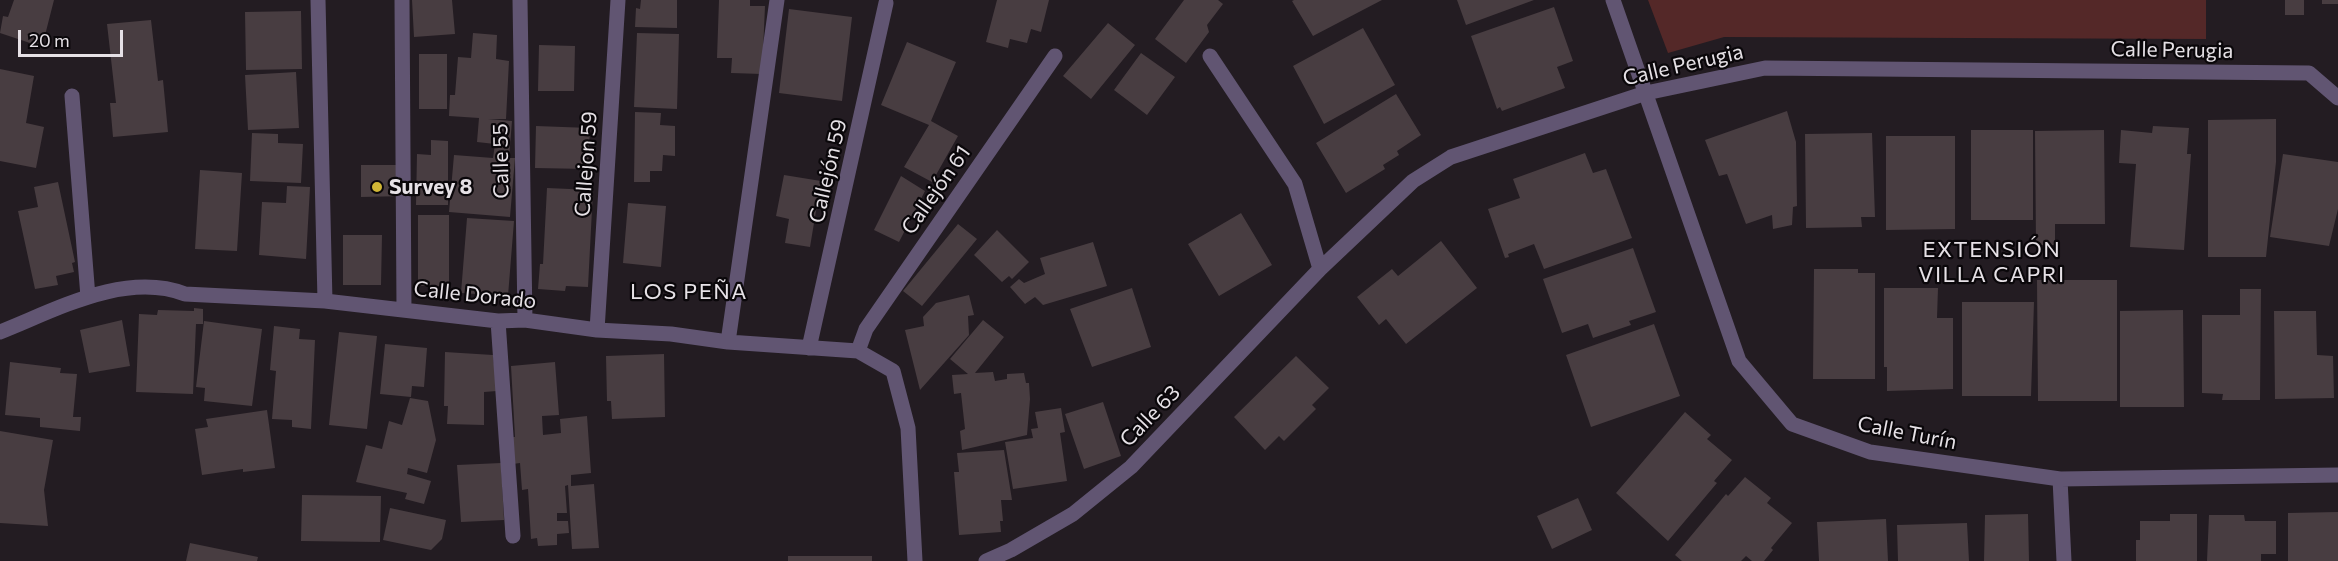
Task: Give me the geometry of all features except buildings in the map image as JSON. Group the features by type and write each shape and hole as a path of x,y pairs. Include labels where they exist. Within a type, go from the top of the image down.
{"street":[{"path":"318,0 325,301"},
{"path":"402,0 404,309"},
{"name":"Calle 55","path":"520,0 525,320"},
{"name":"Callejon 59","path":"597,330 618,0"},
{"path":"728,342 777,0"},
{"name":"Calle Turín","path":"1613,0 1739,361 1792,424 1870,452 2060,478 2338,475"},
{"name":"Callejón 59","path":"808,348 886,3"},
{"name":"Callejón 61","path":"858,351 866,329 1055,56"},
{"path":"1210,56 1295,184 1320,269"},
{"name":"Calle Perugia","path":"1320,269 1413,182 1451,157 1646,93 1766,68 2309,73 2338,98"},
{"path":"72,96 88,297"},
{"name":"Calle 63","path":"986,561 1011,550 1073,514 1131,467 1320,269"},
{"name":"Calle Dorado","path":"0,332 88,297 140,286 171,288 185,294 325,301 498,321 525,320 597,330 671,334 728,342 858,351"},
{"path":"498,321 513,536"},
{"path":"858,351 893,371 908,428 915,561"},
{"path":"2060,478 2064,561"}],"shaded area":[{"path":"1648,0 2206,0 2206,39 1724,37 1668,53"}],"place":[{"name":"Survey 8","path":"377,187"}],"district":[{"name":"EXTENSIÓN VILLA CAPRI","path":"1992,262"},
{"name":"LOS PEÑA","path":"689,292"}]}
